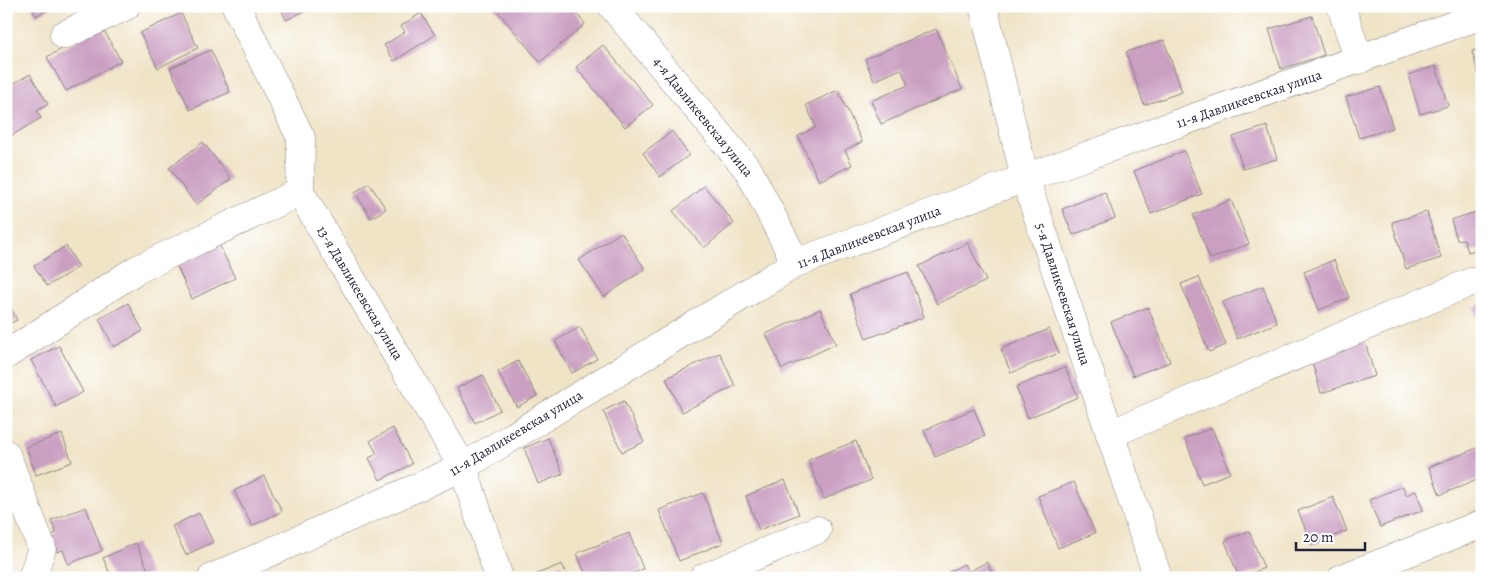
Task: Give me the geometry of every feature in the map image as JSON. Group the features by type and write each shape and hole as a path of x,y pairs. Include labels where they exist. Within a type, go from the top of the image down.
{"street":[{"path":"64,35 126,6"},
{"path":"6,355 136,270 300,192 301,138 236,6"},
{"name":"4-я Давликеевская улица","path":"612,6 749,171 796,263"},
{"name":"5-я Давликеевская улица","path":"983,6 1025,178 1158,578"},
{"path":"1341,6 1359,60"},
{"name":"11-я Давликеевская улица","path":"212,578 463,466 796,263 1025,178 1482,16"},
{"name":"13-я Давликеевская улица","path":"300,192 463,466 499,578"},
{"path":"1110,434 1472,282"},
{"path":"6,454 42,548 32,578"},
{"path":"1342,578 1482,524"},
{"path":"702,578 817,530"}],"building":[{"path":"31,6 55,6 36,16"},
{"path":"280,6 316,6 286,20"},
{"path":"493,6 570,6 585,24 540,62"},
{"path":"181,13 198,48 158,68 140,33"},
{"path":"421,13 435,35 394,61 384,45 405,32 401,26"},
{"path":"1312,16 1324,55 1281,69 1269,29"},
{"path":"102,27 121,61 66,91 47,57"},
{"path":"936,29 962,89 881,124 871,101 908,85 901,69 874,81 865,59"},
{"path":"1164,40 1182,92 1144,105 1126,52"},
{"path":"603,45 653,105 625,127 576,67"},
{"path":"1482,48 1482,82 1481,83 1472,51"},
{"path":"211,50 230,92 190,110 170,68"},
{"path":"1436,66 1448,106 1420,114 1408,75"},
{"path":"30,74 48,104 37,111 41,118 6,139 6,88"},
{"path":"1380,87 1393,128 1359,138 1346,97"},
{"path":"838,90 862,142 845,150 852,165 819,181 798,136 816,127 806,105"},
{"path":"1267,126 1277,159 1243,169 1233,137"},
{"path":"672,131 689,155 660,177 643,153"},
{"path":"203,142 231,179 196,205 169,168"},
{"path":"1184,151 1202,194 1151,214 1134,171"},
{"path":"369,183 386,209 371,218 355,192"},
{"path":"704,186 734,223 704,248 673,211"},
{"path":"1105,192 1115,218 1073,235 1062,209"},
{"path":"1231,200 1249,244 1210,259 1193,215"},
{"path":"1482,210 1482,248 1468,252 1464,239 1457,240 1451,220"},
{"path":"1427,212 1441,258 1406,269 1392,222"},
{"path":"621,232 645,269 604,297 579,260"},
{"path":"216,238 235,278 192,299 173,258"},
{"path":"968,243 986,281 937,304 919,266"},
{"path":"66,246 79,267 47,286 34,266"},
{"path":"1334,260 1349,298 1319,310 1304,272"},
{"path":"908,272 924,317 866,339 850,294"},
{"path":"1199,277 1226,345 1209,352 1181,284"},
{"path":"1263,286 1277,323 1237,339 1223,302"},
{"path":"6,297 17,320 6,325"},
{"path":"128,303 143,331 114,347 99,319"},
{"path":"1482,305 1482,332 1481,332 1474,307"},
{"path":"1148,307 1170,362 1133,376 1111,322"},
{"path":"820,309 836,344 782,369 766,334"},
{"path":"580,327 597,359 572,373 555,341"},
{"path":"1049,329 1059,353 1011,373 1001,349"},
{"path":"1364,339 1375,376 1321,393 1310,355"},
{"path":"59,346 83,392 56,407 31,360"},
{"path":"720,353 735,386 682,412 666,378"},
{"path":"518,361 537,396 517,407 498,372"},
{"path":"1065,367 1078,397 1028,418 1016,387"},
{"path":"483,375 500,410 475,423 457,388"},
{"path":"624,401 644,442 622,452 603,411"},
{"path":"974,409 985,436 935,457 924,430"},
{"path":"393,428 412,464 380,480 369,458 377,454 370,441"},
{"path":"1212,428 1230,473 1202,484 1185,438"},
{"path":"62,434 72,462 36,475 26,447"},
{"path":"548,438 563,474 538,484 524,448"},
{"path":"856,441 871,480 824,499 808,460"},
{"path":"1482,446 1482,478 1440,495 1429,467"},
{"path":"264,476 282,511 252,526 234,491"},
{"path":"785,480 799,514 759,530 746,496"},
{"path":"1074,482 1095,533 1058,548 1038,496"},
{"path":"1403,486 1406,495 1416,491 1423,510 1380,527 1369,500"},
{"path":"703,493 723,543 679,561 659,510"},
{"path":"1333,497 1347,531 1312,545 1298,511"},
{"path":"86,507 102,551 68,564 63,550 57,552 51,535 56,533 51,520"},
{"path":"199,513 213,542 186,555 172,526"},
{"path":"1249,531 1264,568 1239,578 1225,541"},
{"path":"629,533 643,569 622,578 587,578 577,553"},
{"path":"136,543 150,574 141,578 112,578 103,558"},
{"path":"987,562 994,578 950,578 948,572 964,564 968,572"},
{"path":"562,564 568,578 527,578"}]}
